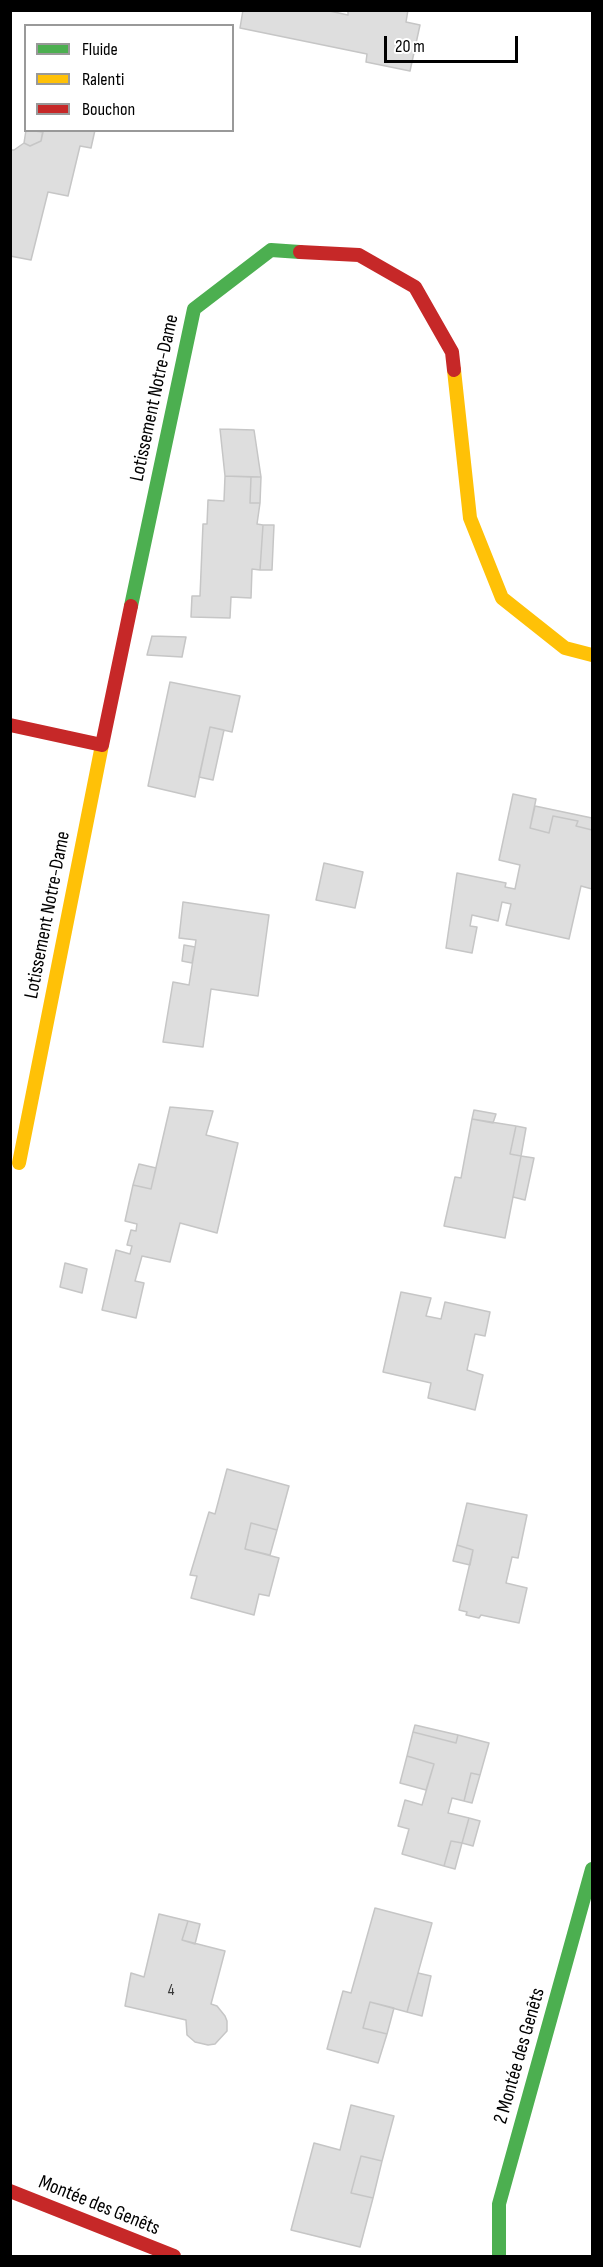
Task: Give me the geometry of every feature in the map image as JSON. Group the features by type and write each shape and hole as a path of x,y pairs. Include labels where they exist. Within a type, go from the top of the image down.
{"street":[{"name":"Lotissement Notre-Dame","path":"19,1163 102,745 194,309 271,250 359,255 415,287 452,352 470,518 502,598 565,648 592,655"},
{"path":"10,725 102,745"},
{"name":"2 Montée des Genêts","path":"499,2256 499,2204 592,1869"},
{"name":"Montée des Genêts","path":"10,2192 174,2256"}],"building":[{"path":"243,10 325,10 348,15 348,10 408,10 406,22 420,25 410,71 366,62 367,54 240,28"},
{"path":"26,132 43,132 41,141 30,146 24,143"},
{"path":"43,132 95,132 91,148 80,146 68,196 48,192 31,260 10,256 10,150 24,143 30,146 41,141"},
{"path":"220,429 254,430 261,477 225,476"},
{"path":"225,476 251,477 250,503 260,503 257,524 263,525 260,570 252,569 251,598 231,597 230,618 191,617 192,596 200,596 203,524 207,524 208,500 224,501"},
{"path":"251,477 261,477 260,503 250,503"},
{"path":"263,525 274,525 272,570 260,570"},
{"path":"152,636 186,637 182,657 147,655"},
{"path":"170,682 240,696 232,732 210,727 195,797 148,786"},
{"path":"210,727 224,730 213,780 199,777"},
{"path":"513,794 536,799 530,828 549,833 553,816 578,821 576,826 592,830 592,889 581,886 569,939 506,925 511,904 502,902 498,921 472,915 470,926 477,927 472,953 446,948 457,873 506,883 505,887 515,889 520,865 499,860"},
{"path":"535,806 592,818 592,830 576,826 578,821 553,816 549,833 530,828"},
{"path":"324,863 363,872 355,908 316,900"},
{"path":"183,902 269,915 258,996 211,989 203,1047 163,1042 173,982 189,985 196,940 179,938"},
{"path":"184,945 195,947 192,963 182,961"},
{"path":"170,1107 213,1111 206,1135 238,1143 217,1233 180,1223 170,1262 142,1256 135,1281 144,1283 136,1318 102,1310 116,1250 130,1254 132,1246 127,1245 131,1230 136,1231 137,1224 125,1221 133,1185 151,1189"},
{"path":"474,1110 496,1114 493,1123 472,1119"},
{"path":"472,1119 516,1126 510,1154 521,1156 505,1238 444,1226 455,1177 461,1178"},
{"path":"516,1126 526,1128 521,1156 510,1154"},
{"path":"521,1156 534,1158 525,1200 513,1197"},
{"path":"139,1164 156,1168 151,1189 133,1185"},
{"path":"65,1263 87,1269 82,1293 60,1287"},
{"path":"401,1292 431,1298 426,1316 441,1319 445,1302 490,1312 485,1336 475,1334 467,1370 483,1375 475,1410 428,1398 431,1383 383,1372"},
{"path":"227,1469 289,1486 277,1530 251,1523 245,1549 279,1558 269,1596 259,1594 254,1615 191,1598 197,1576 190,1575 209,1512 215,1514"},
{"path":"467,1503 527,1515 518,1558 512,1557 506,1583 527,1588 519,1623 481,1615 479,1618 466,1615 467,1612 459,1610 473,1550 457,1545"},
{"path":"251,1523 277,1530 270,1555 245,1549"},
{"path":"457,1545 473,1550 470,1565 453,1561"},
{"path":"415,1725 458,1735 456,1743 413,1732"},
{"path":"413,1732 456,1743 458,1735 489,1743 480,1775 471,1773 464,1801 452,1798 448,1813 469,1818 462,1843 451,1841 444,1866 402,1854 409,1829 398,1826 405,1800 422,1805 434,1764 407,1756"},
{"path":"407,1756 434,1764 426,1790 400,1783"},
{"path":"471,1773 480,1775 472,1803 464,1801"},
{"path":"469,1818 480,1821 473,1846 462,1843"},
{"path":"451,1841 462,1843 455,1869 444,1866"},
{"path":"375,1908 432,1923 407,2012 370,2002 363,2028 387,2034 378,2063 327,2049 343,1991 351,1993"},
{"path":"159,1914 188,1921 182,1940 225,1951 211,2004 217,2006 225,2016 227,2031 215,2044 195,2042 187,2035 186,2020 125,2006 131,1973 144,1977"},
{"path":"188,1921 200,1924 195,1944 182,1940"},
{"path":"418,1973 431,1976 422,2016 407,2012"},
{"path":"370,2002 394,2008 387,2034 363,2028"},
{"path":"351,2105 394,2116 382,2161 361,2156 351,2193 373,2198 360,2247 291,2230 314,2143 340,2150"},
{"path":"361,2156 382,2161 373,2198 351,2193"}],"traffic: fast":[{"path":"131,606 194,309 271,250 300,252"},
{"path":"499,2256 499,2204 592,1869"}],"traffic: slow":[{"path":"454,370 470,518 502,598 565,648 592,655"},
{"path":"19,1163 102,745"}],"traffic: jam":[{"path":"300,252 359,255 415,287 452,352 454,370"},
{"path":"10,725 102,745 131,606"},
{"path":"10,2191 174,2256"}]}
